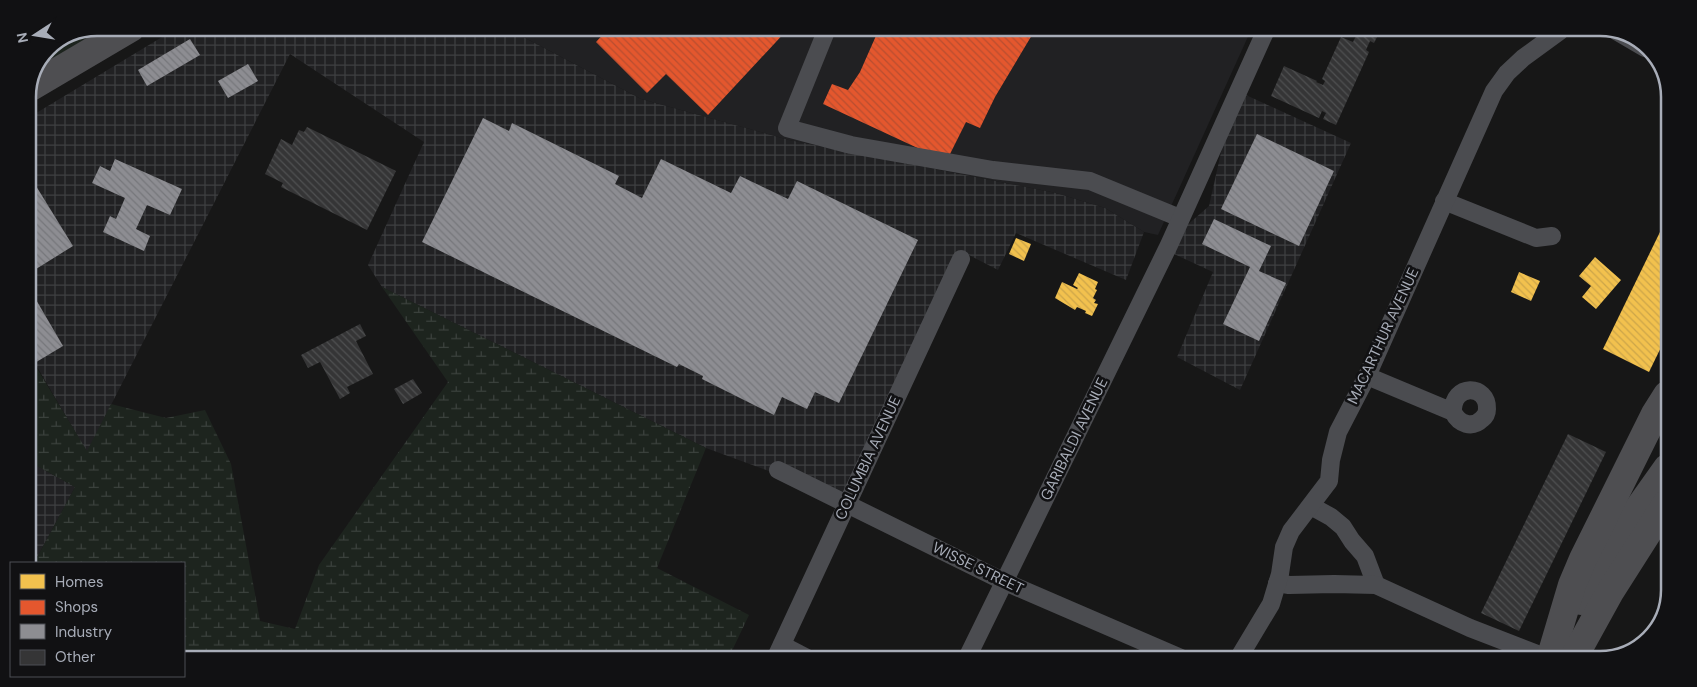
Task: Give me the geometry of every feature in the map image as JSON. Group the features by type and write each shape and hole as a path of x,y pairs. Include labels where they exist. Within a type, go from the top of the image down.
{"highway":[{"path":"38,83 117,36"},
{"path":"1552,651 1572,585 1583,559 1661,404"},
{"path":"1554,651 1598,572 1661,477"},
{"path":"1577,651 1614,586 1661,512"}],"street":[{"path":"824,36 787,128 851,145 993,170 1090,181 1180,218"},
{"name":"GARIBALDI AVENUE","path":"970,651 1180,218 1263,36"},
{"name":"MACARTHUR AVENUE","path":"1243,651 1270,604 1277,583 1284,547 1292,531 1329,481 1331,460 1338,432 1367,376 1494,91 1507,73 1523,58 1554,36"},
{"path":"1444,201 1536,238 1552,236"},
{"name":"COLUMBIA AVENUE","path":"779,651 961,259"},
{"path":"1367,376 1453,412"},
{"name":"WISSE STREET","path":"778,470 1005,582 1165,651"},
{"path":"1311,506 1331,517 1343,527 1365,556 1376,585"},
{"path":"1277,583 1289,585 1376,585 1470,628 1529,651"}],"shaded area":[{"path":"164,36 521,36 641,99 789,140 1056,193 1105,208 1144,232 1126,280 1016,233 998,270 965,253 845,499 706,448 382,287 368,265 424,142 290,54 87,452 36,365 36,113"},
{"path":"521,36 1248,36 1158,235 1144,232 1105,208 1056,193 789,140 641,99"},
{"path":"1235,90 1351,143 1240,390 1177,357 1213,272 1161,248 1209,206"},
{"path":"36,465 75,487 36,559"}],"green space":[{"path":"90,37 60,54 60,50 64,47"},
{"path":"382,287 706,448 657,568 749,615 732,651 185,651 185,562 36,562 75,487 36,465 36,367 87,451 111,404 166,418 205,410 231,464 260,621 295,629 319,565 448,382"}],"building: Homes":[{"path":"1660,232 1661,347 1649,372 1603,349"},
{"path":"1016,238 1031,244 1024,261 1009,254"},
{"path":"1595,257 1621,280 1596,309 1582,297 1591,286 1579,276"},
{"path":"1519,272 1540,281 1531,301 1511,292"},
{"path":"1079,273 1098,282 1093,298 1096,300 1094,303 1098,304 1092,316 1077,307 1075,310 1055,298 1062,282 1078,288 1073,285"}],"building: Shops":[{"path":"602,36 781,36 708,115 666,74 647,93 596,42"},
{"path":"876,36 1031,36 995,97 980,128 966,122 950,154 924,151 823,104 832,84 848,90 860,72"}],"building: Industry":[{"path":"190,39 200,55 147,86 138,70"},
{"path":"248,64 258,81 228,98 218,81"},
{"path":"483,118 509,131 512,123 619,176 615,184 642,198 661,159 731,193 740,176 788,199 797,181 918,240 839,403 815,392 807,409 782,397 774,415 702,379 703,376 679,364 677,367 422,242"},
{"path":"1257,134 1334,171 1299,246 1221,209"},
{"path":"115,159 182,189 170,215 147,205 136,229 150,236 144,251 103,232 110,216 116,219 125,198 92,183 100,166 110,171"},
{"path":"36,186 73,246 36,269"},
{"path":"1214,219 1271,246 1259,271 1286,283 1259,341 1223,324 1250,267 1202,244"},
{"path":"36,300 63,346 36,362"}],"building: Other":[{"path":"1356,36 1378,36 1374,43 1370,41 1366,50 1369,52 1336,125 1323,119 1326,113 1322,111 1319,118 1271,96 1284,66 1323,85 1325,81 1322,79 1341,37 1353,42"},
{"path":"307,127 396,171 367,230 281,187 283,183 265,174 281,139 292,145 299,130 304,132"},
{"path":"360,324 366,336 356,341 373,374 347,387 350,393 340,399 320,362 308,368 301,355"},
{"path":"413,379 422,393 403,404 394,389"},
{"path":"1568,434 1606,452 1519,631 1481,613"}]}
